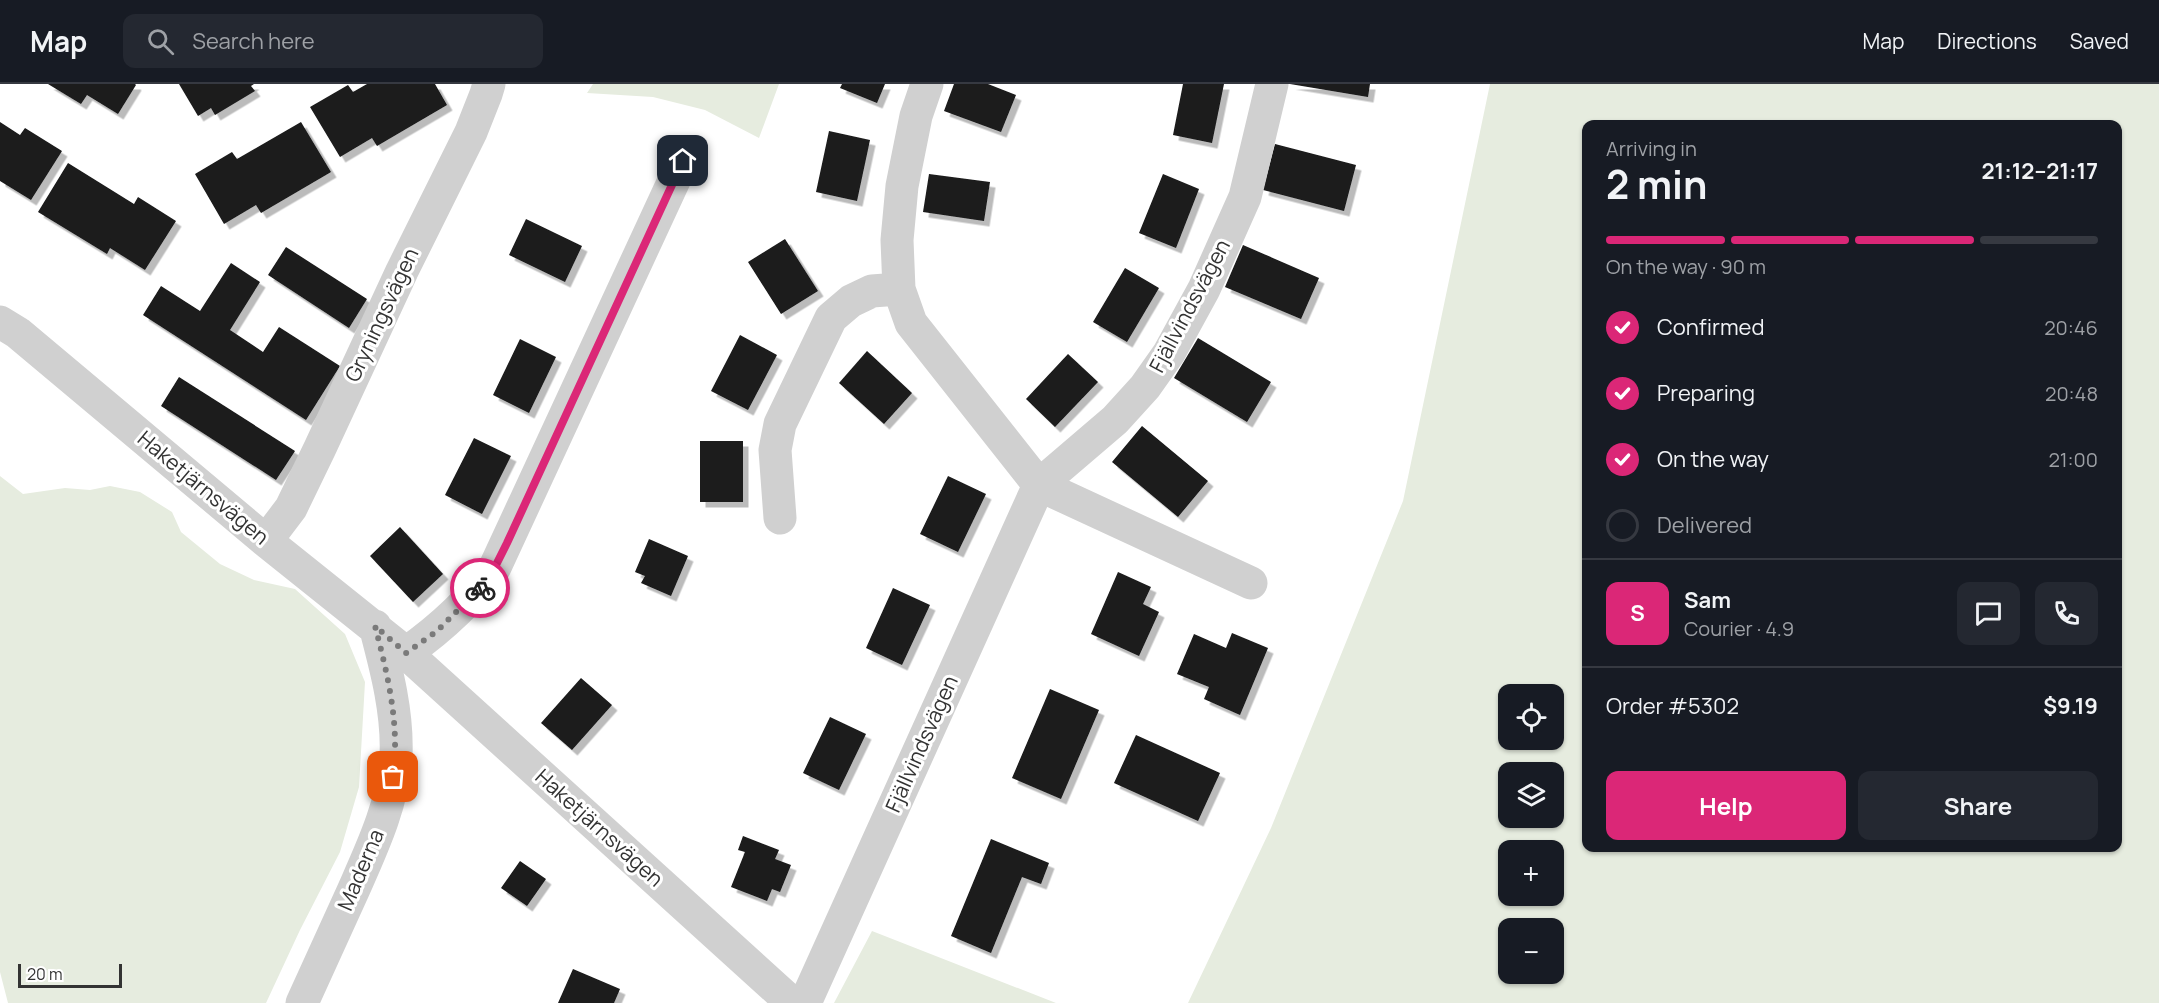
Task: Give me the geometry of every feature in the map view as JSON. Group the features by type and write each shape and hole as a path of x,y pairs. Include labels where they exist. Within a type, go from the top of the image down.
{"street":[{"name":"Gryningsvägen","path":"266,541 291,508 402,271 471,132 489,84"},
{"path":"927,84 916,116 902,186 897,240 899,289 911,323 1039,485 1251,583"},
{"name":"Fjällvindsvägen","path":"805,1003 1039,485 1115,420 1146,387 1169,353 1204,289 1245,196 1272,84"},
{"path":"406,653 437,631 482,585 495,567 683,161"},
{"path":"780,518 775,450 780,424 831,318 850,301 872,291 899,289"},
{"name":"Haketjärnsvägen","path":"0,322 18,333 266,541 375,626 792,1003"},
{"name":"Maderna","path":"302,1003 375,842 390,796 396,757 395,721 388,676 375,626"}],"shaded area":[{"path":"593,84 779,84 759,138 705,110 653,97 587,93"},
{"path":"1490,84 2159,84 2159,1003 1188,1003 1271,828 1403,501"},
{"path":"0,476 23,494 65,488 90,490 110,486 140,492 172,512 181,532 220,564 254,580 295,589 345,634 365,682 359,787 340,852 266,1003 8,1003 0,972"},
{"path":"872,931 1056,1003 834,1003"}],"building":[{"path":"48,84 136,85 118,114 87,95 81,104"},
{"path":"179,84 254,84 251,86 255,91 215,115 211,108 198,116"},
{"path":"367,84 435,84 447,105 377,146 372,138 340,157 310,107 348,85 353,92"},
{"path":"842,84 885,84 877,103 840,88"},
{"path":"954,84 988,84 1016,95 1001,132 944,111"},
{"path":"1183,84 1224,84 1212,143 1173,135"},
{"path":"1290,84 1370,84 1368,97"},
{"path":"0,122 20,135 25,128 62,151 31,200 0,181"},
{"path":"301,122 331,172 261,213 256,205 224,224 195,174 232,152 237,159"},
{"path":"829,131 870,140 857,201 816,192"},
{"path":"1275,144 1356,165 1344,211 1263,190"},
{"path":"68,163 134,204 138,197 176,221 145,270 110,248 107,254 38,212"},
{"path":"929,174 990,182 984,221 923,212"},
{"path":"1163,174 1199,189 1176,248 1139,233"},
{"path":"526,219 582,246 565,282 509,255"},
{"path":"785,239 818,291 781,314 748,262"},
{"path":"1243,245 1319,278 1301,319 1225,287"},
{"path":"286,247 367,299 349,328 268,275"},
{"path":"231,263 260,282 230,330 263,352 279,327 340,366 306,420 143,315 161,286 200,311"},
{"path":"1125,268 1159,288 1127,342 1093,322"},
{"path":"740,335 777,355 748,410 711,391"},
{"path":"1198,338 1271,382 1247,422 1174,378"},
{"path":"520,339 556,357 529,413 493,395"},
{"path":"867,351 912,393 884,424 839,383"},
{"path":"1068,354 1098,382 1055,427 1026,399"},
{"path":"179,377 295,451 276,480 161,406"},
{"path":"1142,426 1208,481 1178,517 1112,462"},
{"path":"474,438 511,456 482,514 445,495"},
{"path":"700,441 743,441 743,502 700,502"},
{"path":"948,476 986,494 958,552 920,534"},
{"path":"400,527 443,574 413,602 370,556"},
{"path":"649,539 688,556 671,596 641,583 645,576 635,572"},
{"path":"1118,572 1151,587 1143,604 1159,612 1139,656 1091,634"},
{"path":"893,588 930,605 902,665 866,648"},
{"path":"1232,633 1268,648 1240,715 1204,699 1209,687 1177,674 1194,634 1226,648"},
{"path":"581,678 612,705 572,750 541,723"},
{"path":"1050,689 1099,710 1061,799 1012,778"},
{"path":"830,717 866,734 839,790 803,773"},
{"path":"1136,735 1220,773 1198,821 1114,783"},
{"path":"743,836 779,850 775,859 791,865 780,892 772,889 767,901 731,887 745,852 738,850"},
{"path":"991,839 1049,863 1041,884 1022,877 991,953 951,936"},
{"path":"520,861 546,879 527,906 501,888"},
{"path":"573,969 620,989 614,1003 558,1003"}],"way so far":[{"path":"393,777 396,757 395,721 388,676 375,626 406,653 437,631 480,588"}],"route":[{"path":"480,588 495,567 507,543 683,161"}]}
